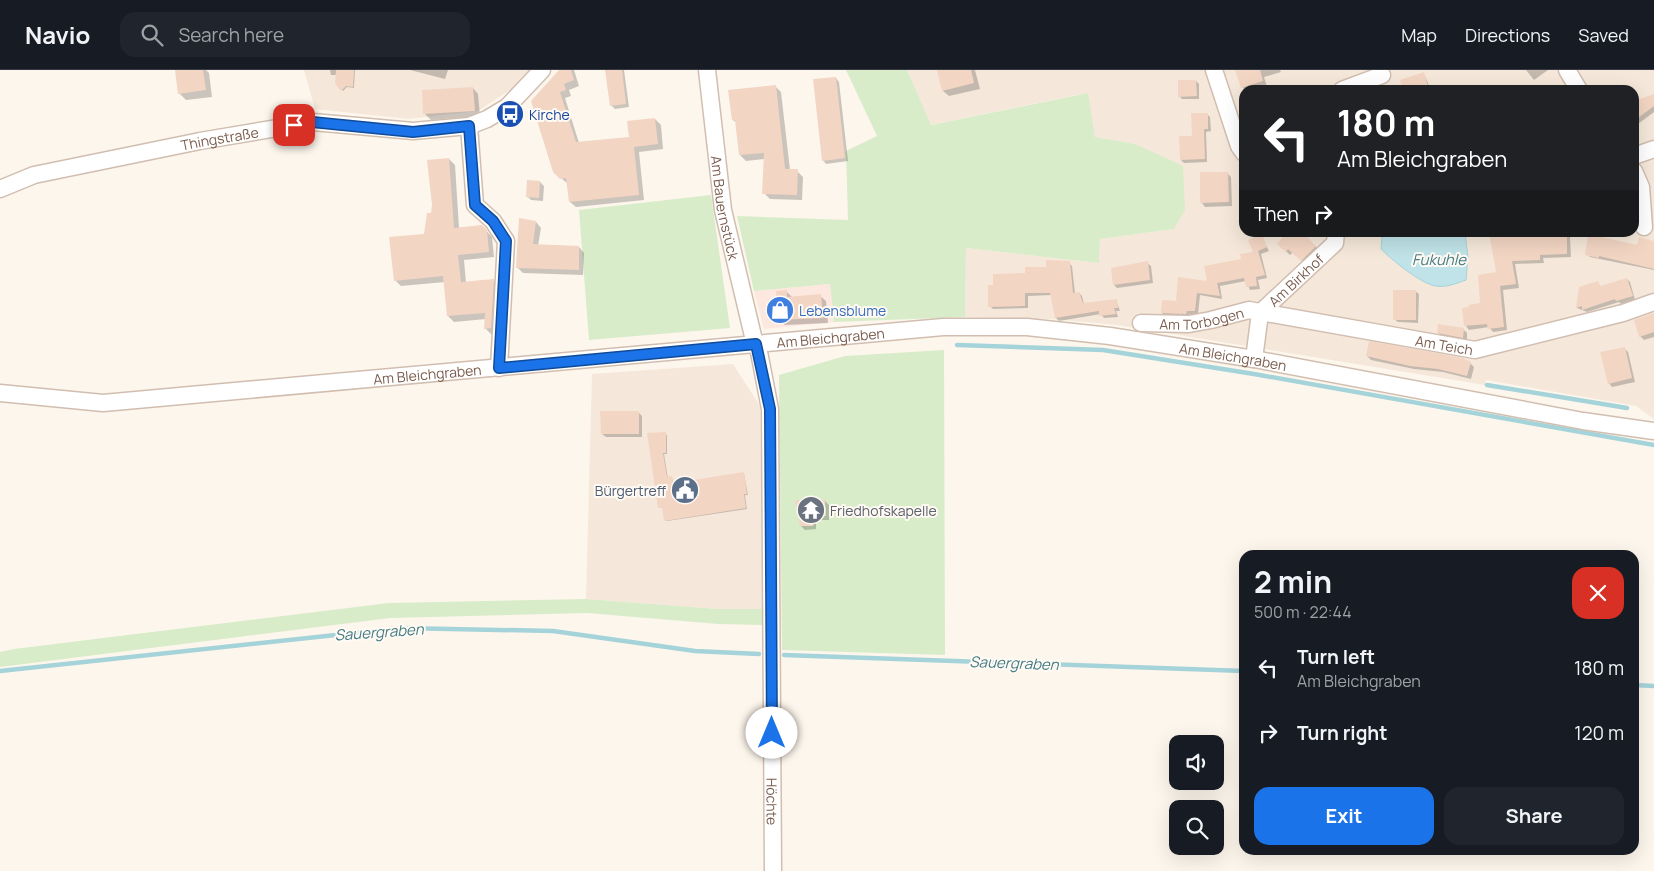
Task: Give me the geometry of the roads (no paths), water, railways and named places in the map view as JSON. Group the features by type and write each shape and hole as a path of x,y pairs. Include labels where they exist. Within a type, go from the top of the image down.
{"street":[{"name":"Thingstraße","path":"0,189 34,175 200,141 312,122 413,132 469,126 487,119 506,107 542,70"},
{"name":"Am Bauernstück","path":"706,70 724,210 756,344"},
{"path":"1214,70 1239,146"},
{"path":"1567,70 1576,85"},
{"path":"1355,85 1382,75"},
{"path":"469,126 475,205 493,221 506,241 499,368"},
{"path":"1639,154 1654,149"},
{"path":"1639,182 1644,227"},
{"name":"Am Birkhof","path":"1254,359 1260,313 1335,243 1336,237"},
{"name":"Am Teich","path":"1260,313 1475,350 1623,313 1654,302"},
{"name":"Am Torbogen","path":"1141,323 1189,324 1249,310 1260,313"},
{"name":"Am Bleichgraben","path":"0,393 103,403 943,327 1027,327 1110,336 1254,359 1583,421 1654,431"},
{"name":"Höchte","path":"756,344 770,409 773,871"}],"water":[{"name":"Fukuhle","path":"1382,237 1466,237 1468,257 1466,280 1444,286 1430,284 1399,265 1381,249"}],"waterway":[{"path":"957,345 1103,350 1254,374 1654,445"},
{"path":"1487,385 1627,408"},
{"name":"Sauergraben","path":"0,671 401,628 553,631 695,651 759,654"},
{"name":"Sauergraben","path":"784,655 1239,671"},
{"name":"Sauergraben","path":"1639,685 1654,686"}],"place":[{"name":"Kirche","path":"510,114"},
{"name":"Lebensblume","path":"780,310"},
{"name":"Bürgertreff","path":"685,490"},
{"name":"Friedhofskapelle","path":"811,510"}]}
